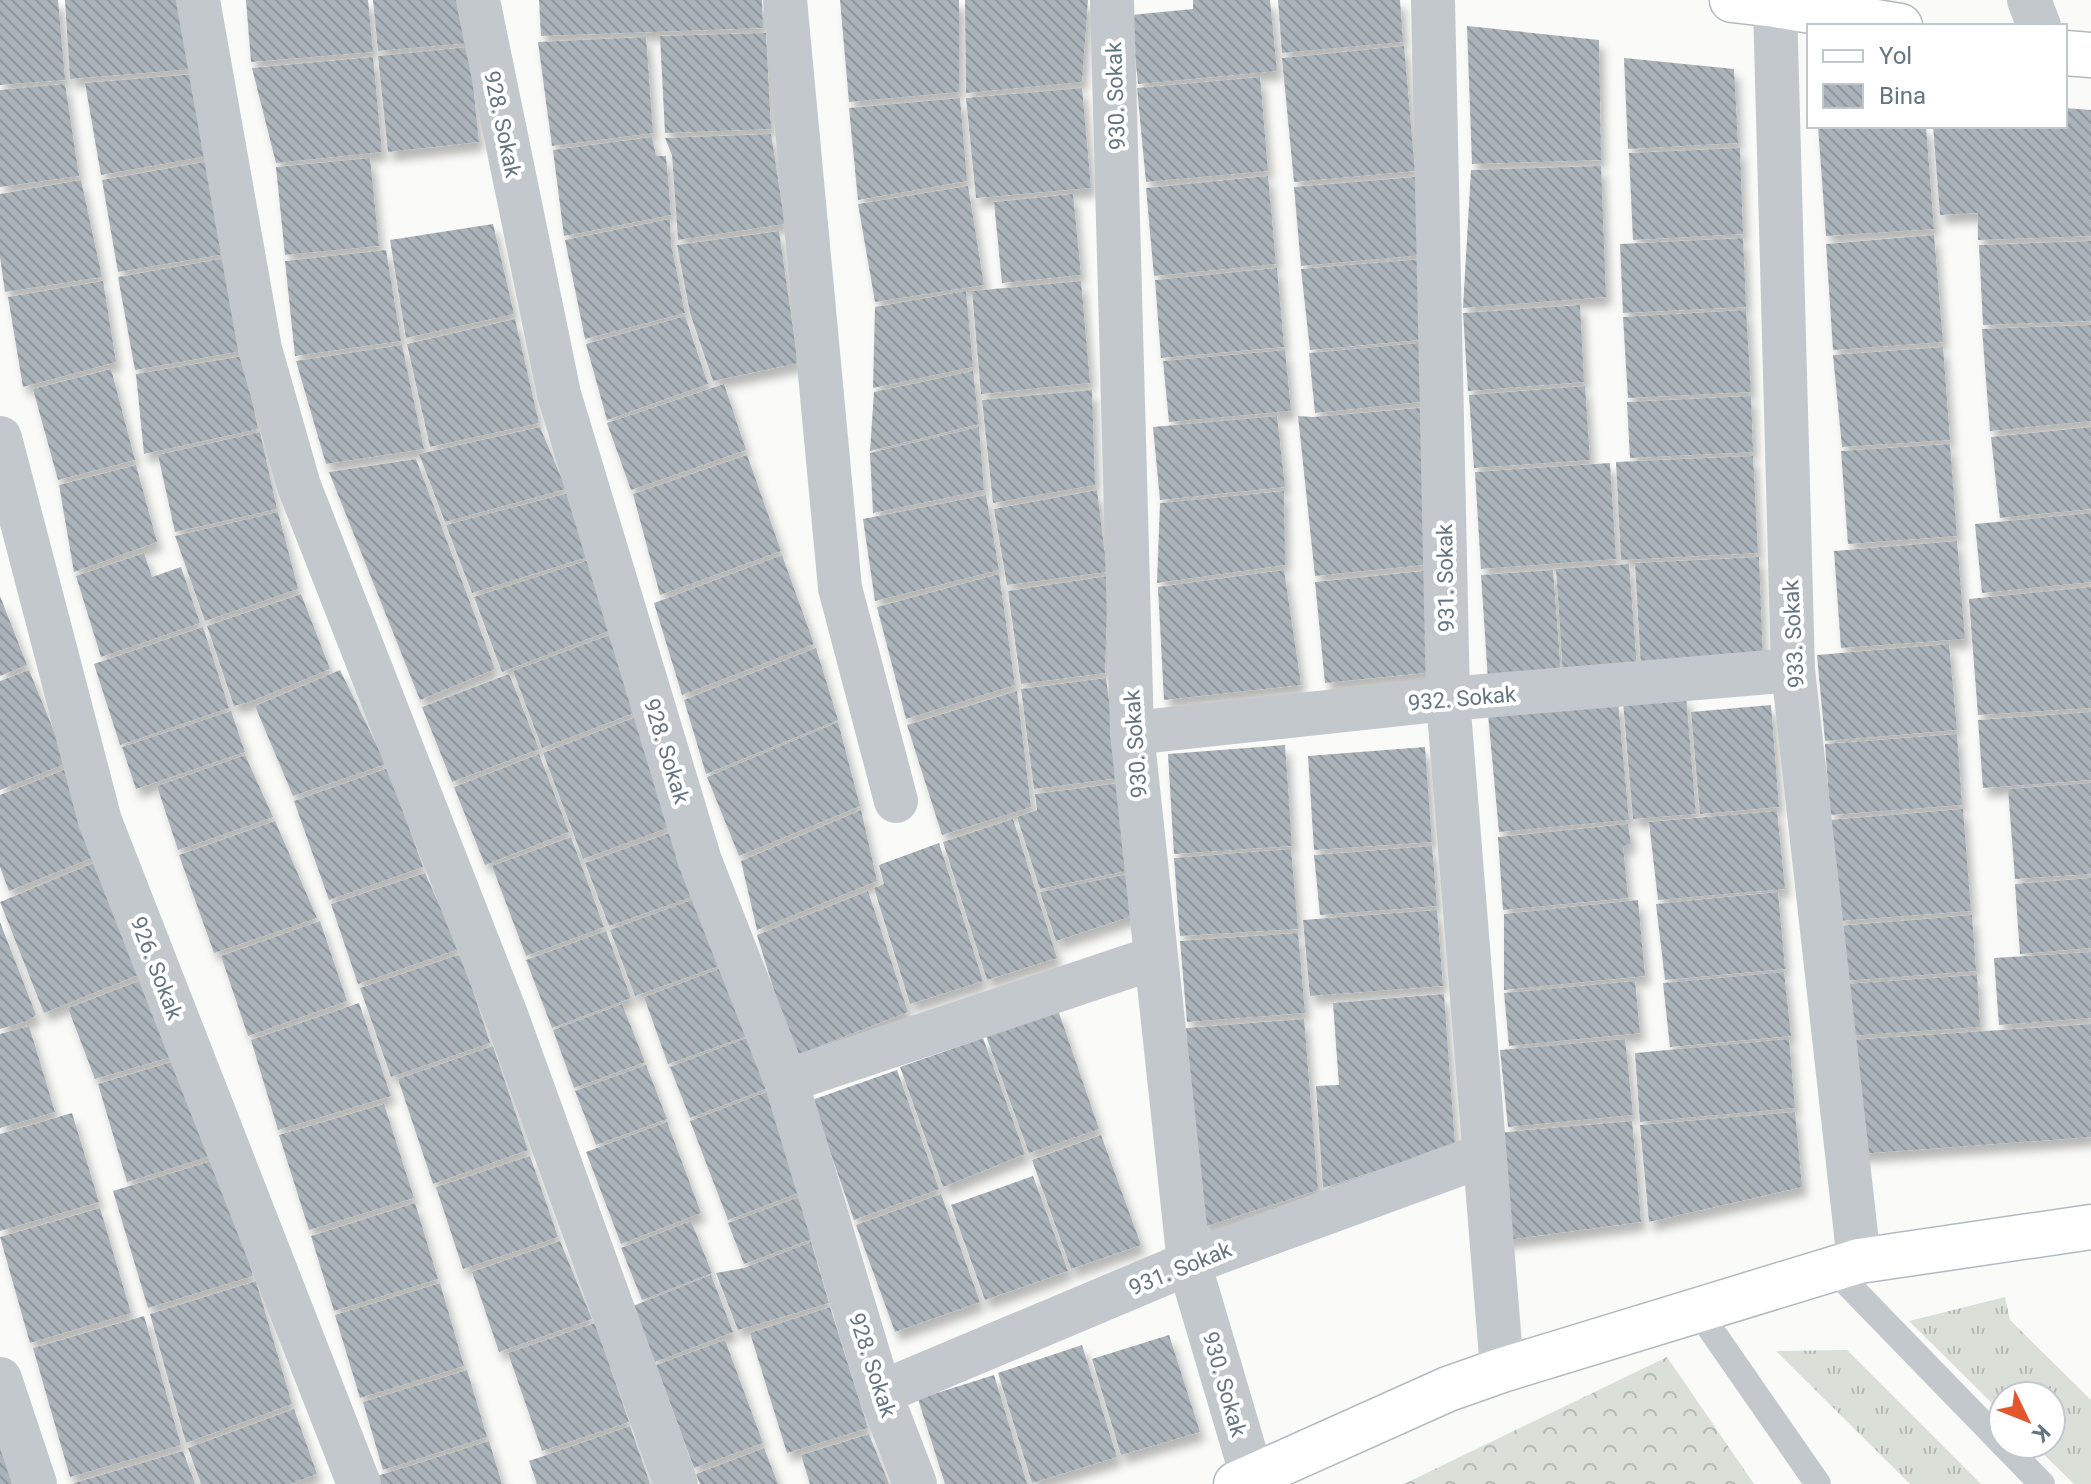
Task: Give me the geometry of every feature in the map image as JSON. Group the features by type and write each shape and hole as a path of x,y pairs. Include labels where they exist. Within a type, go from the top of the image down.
{"street":[{"path":"198,0 260,349 299,486 506,1015 676,1484"},
{"name":"928. Sokak","path":"478,0 559,394 700,861 786,1081 880,1393 915,1484"},
{"path":"785,0 840,588 896,801"},
{"name":"930. Sokak","path":"1112,0 1132,733 1189,1263 1244,1480"},
{"name":"931. Sokak","path":"1433,0 1448,699 1502,1370"},
{"path":"1732,0 1888,24"},
{"path":"2029,0 2038,24"},
{"name":"933. Sokak","path":"1775,5 1793,670 1846,1265"},
{"path":"2067,53 2091,55"},
{"name":"926. Sokak","path":"0,438 100,821 359,1484"},
{"name":"932. Sokak","path":"1132,733 1448,699 1793,670"},
{"path":"786,1081 1154,958"},
{"name":"931. Sokak","path":"880,1393 1189,1263 1484,1155"},
{"path":"1244,1480 1448,1389 1846,1265 2091,1227"},
{"path":"0,1379 35,1484"}],"lane":[{"path":"1846,1265 1987,1426"},
{"path":"1698,1311 1818,1484"},
{"path":"2019,1460 2042,1484"}],"green space":[{"path":"2005,1297 2010,1320 2091,1400 2091,1484 2074,1484 2049,1460 2067,1460 2067,1380 1987,1380 1987,1398 1909,1321"},
{"path":"1847,1350 1981,1484 1910,1484 1776,1351"},
{"path":"1667,1357 1754,1484 1404,1484"}],"building":[{"path":"0,0 58,0 65,80 0,85"},
{"path":"65,0 189,0 194,69 70,79"},
{"path":"246,0 368,0 373,52 251,62"},
{"path":"373,0 465,0 470,43 378,51"},
{"path":"539,0 762,0 763,28 541,36"},
{"path":"840,0 959,0 959,92 849,102"},
{"path":"965,0 1088,0 1082,82 966,93"},
{"path":"1193,0 1270,0 1277,71 1138,84 1131,15 1193,9"},
{"path":"1278,0 1400,0 1403,42 1282,53"},
{"path":"1467,26 1599,40 1601,160 1472,164"},
{"path":"766,33 771,129 665,133 660,36"},
{"path":"646,37 653,133 552,146 538,42"},
{"path":"1404,46 1415,171 1294,182 1282,58"},
{"path":"469,47 479,142 388,152 378,56"},
{"path":"373,57 382,152 276,163 252,68"},
{"path":"1624,58 1734,69 1738,143 1628,149"},
{"path":"195,74 208,156 101,175 85,83"},
{"path":"1260,77 1268,171 1146,182 1137,88"},
{"path":"65,84 79,176 0,187 0,90"},
{"path":"1082,88 1091,188 976,198 966,98"},
{"path":"960,98 967,181 858,200 849,108"},
{"path":"2067,108 2091,110 2091,236 1978,240 1978,213 1940,215 1933,128 2067,128"},
{"path":"1818,128 1926,128 1934,229 1826,236"},
{"path":"771,134 785,224 678,240 672,155 665,138"},
{"path":"652,137 656,156 666,156 671,215 564,236 553,150"},
{"path":"1740,148 1743,234 1633,240 1629,153"},
{"path":"370,158 379,246 285,255 276,167"},
{"path":"210,161 225,254 118,272 102,180"},
{"path":"1601,166 1606,297 1463,308 1471,170"},
{"path":"1268,176 1276,264 1154,276 1146,188"},
{"path":"1415,177 1423,255 1301,266 1294,187"},
{"path":"81,180 102,277 5,292 0,257 0,194"},
{"path":"968,186 984,285 875,302 858,204"},
{"path":"1073,194 1081,275 1002,283 994,202"},
{"path":"670,219 671,244 685,313 585,339 565,240"},
{"path":"493,224 514,314 406,338 390,240"},
{"path":"779,231 798,363 713,381 690,313 677,245"},
{"path":"1934,235 1943,342 1833,350 1826,244"},
{"path":"1743,238 1746,307 1623,313 1620,244"},
{"path":"2091,241 2091,321 1983,325 1979,245"},
{"path":"386,250 401,341 295,356 285,261"},
{"path":"226,258 242,351 135,370 118,277"},
{"path":"1422,259 1431,339 1310,350 1301,269"},
{"path":"1277,268 1284,347 1161,358 1155,280"},
{"path":"103,281 116,362 23,387 8,297"},
{"path":"1081,281 1090,383 981,394 972,291"},
{"path":"966,291 973,367 873,388 875,307"},
{"path":"1580,305 1584,382 1468,391 1463,313"},
{"path":"1746,310 1751,392 1628,398 1623,317"},
{"path":"685,316 708,384 607,420 586,344"},
{"path":"515,319 539,423 430,447 407,344"},
{"path":"2091,325 2091,421 1990,431 1982,329"},
{"path":"1430,342 1430,401 1315,413 1309,353"},
{"path":"402,345 424,449 326,464 296,361"},
{"path":"1943,347 1950,440 1842,447 1833,355"},
{"path":"1285,350 1291,411 1169,422 1163,361"},
{"path":"243,356 258,429 144,454 136,374"},
{"path":"111,369 135,460 58,480 33,389"},
{"path":"973,371 979,424 870,451 874,392"},
{"path":"724,384 746,450 631,490 607,423"},
{"path":"1585,386 1590,460 1474,468 1469,395"},
{"path":"1092,390 1095,485 993,503 982,400"},
{"path":"1751,396 1753,452 1630,458 1627,402"},
{"path":"1431,407 1433,564 1315,576 1298,416"},
{"path":"1277,416 1285,487 1160,500 1153,427"},
{"path":"540,427 566,489 445,522 419,454"},
{"path":"979,427 984,490 873,513 870,453"},
{"path":"2091,427 2091,509 2000,518 1991,437"},
{"path":"260,432 277,509 175,532 158,455"},
{"path":"1950,444 1957,536 1848,544 1841,451"},
{"path":"747,455 781,551 660,595 633,494"},
{"path":"1753,456 1758,553 1621,560 1616,462"},
{"path":"416,459 495,669 420,700 329,472"},
{"path":"1610,463 1616,559 1481,569 1475,472"},
{"path":"136,465 157,542 74,572 59,485"},
{"path":"1097,490 1107,572 1007,585 994,509"},
{"path":"1284,491 1285,565 1157,583 1160,503"},
{"path":"568,493 588,557 472,593 446,525"},
{"path":"986,495 999,570 875,601 863,519"},
{"path":"278,512 298,589 205,621 175,536"},
{"path":"2091,513 2091,582 1982,593 1975,524"},
{"path":"1957,541 1965,639 1841,648 1834,551"},
{"path":"144,553 152,577 181,567 200,623 101,657 76,576"},
{"path":"782,555 814,644 682,695 654,603"},
{"path":"1759,557 1763,660 1641,668 1635,563"},
{"path":"589,560 611,630 502,672 474,597"},
{"path":"1629,564 1637,669 1563,674 1556,569"},
{"path":"1284,570 1301,685 1164,700 1158,587"},
{"path":"1433,570 1443,671 1325,683 1315,582"},
{"path":"1553,570 1561,675 1488,680 1481,575"},
{"path":"999,574 1015,685 906,719 877,607"},
{"path":"1108,576 1105,673 1021,684 1008,591"},
{"path":"2091,587 2091,708 1978,715 1969,599"},
{"path":"301,594 330,669 234,706 207,626"},
{"path":"0,596 27,665 0,676"},
{"path":"203,627 229,708 120,745 94,664"},
{"path":"612,634 634,713 542,748 513,671"},
{"path":"1949,644 1957,730 1825,741 1817,655"},
{"path":"816,648 838,720 706,774 684,700"},
{"path":"29,670 67,763 0,790 0,681"},
{"path":"340,670 386,764 293,796 255,706"},
{"path":"509,674 539,749 452,782 422,707"},
{"path":"1106,678 1119,778 1034,789 1021,689"},
{"path":"1017,691 1031,807 942,835 907,725"},
{"path":"1686,696 1696,814 1633,819 1623,701"},
{"path":"1618,702 1629,820 1499,832 1488,714"},
{"path":"1771,705 1779,807 1700,814 1691,712"},
{"path":"231,711 245,752 136,789 122,747"},
{"path":"2091,712 2091,780 1983,788 1978,720"},
{"path":"636,717 670,827 583,859 543,753"},
{"path":"838,722 860,806 739,856 707,777"},
{"path":"1957,734 1962,805 1830,815 1825,744"},
{"path":"1285,745 1292,846 1174,854 1168,754"},
{"path":"1425,747 1432,842 1314,850 1308,756"},
{"path":"539,754 569,832 485,865 454,787"},
{"path":"245,755 273,817 178,850 157,786"},
{"path":"69,768 102,854 9,891 0,867 0,795"},
{"path":"388,768 423,867 329,900 294,801"},
{"path":"1120,783 1131,870 1040,889 1017,817 1037,810 1035,794"},
{"path":"2091,783 2091,874 2015,879 2008,789"},
{"path":"1963,809 1971,911 1838,921 1830,820"},
{"path":"861,810 877,881 757,930 741,861"},
{"path":"1777,811 1785,889 1658,900 1649,822"},
{"path":"1013,819 1057,958 987,980 943,842"},
{"path":"275,821 317,918 214,953 179,855"},
{"path":"1628,824 1631,844 1623,846 1628,898 1503,910 1498,837"},
{"path":"672,832 697,895 609,926 585,863"},
{"path":"571,837 604,927 526,956 492,866"},
{"path":"939,843 983,981 910,1004 874,888 884,884 879,865"},
{"path":"1432,846 1437,906 1320,915 1314,855"},
{"path":"1291,849 1298,929 1180,936 1174,858"},
{"path":"103,859 148,971 44,1013 0,902"},
{"path":"425,873 459,949 358,984 331,904"},
{"path":"1133,873 1135,915 1056,941 1040,892"},
{"path":"2091,878 2091,948 2020,954 2015,884"},
{"path":"868,891 908,1012 794,1056 757,935"},
{"path":"1778,892 1785,969 1665,980 1656,904"},
{"path":"697,898 722,965 635,996 610,930"},
{"path":"1638,900 1645,976 1504,990 1504,914"},
{"path":"1437,910 1443,986 1310,996 1303,920"},
{"path":"1972,915 1976,971 1843,981 1839,926"},
{"path":"320,921 347,1001 248,1036 221,956"},
{"path":"0,922 36,1015 0,1029"},
{"path":"606,931 631,998 552,1028 526,960"},
{"path":"1298,933 1305,1013 1187,1022 1180,941"},
{"path":"2091,952 2091,1018 1999,1025 1994,958"},
{"path":"461,954 490,1043 391,1077 360,988"},
{"path":"724,967 750,1035 668,1064 644,997"},
{"path":"1784,972 1791,1036 1670,1047 1663,983"},
{"path":"1977,975 1980,1027 1847,1036 1844,984"},
{"path":"152,976 185,1053 95,1079 68,1008"},
{"path":"1635,981 1640,1033 1509,1046 1504,993"},
{"path":"1444,994 1455,1145 1323,1188 1316,1086 1339,1085 1333,1003"},
{"path":"359,1003 391,1096 278,1130 251,1040"},
{"path":"622,1004 645,1062 574,1088 553,1030"},
{"path":"1058,1010 1099,1129 1029,1153 986,1036"},
{"path":"1304,1019 1318,1190 1201,1228 1186,1028"},
{"path":"2091,1024 2091,1137 1859,1154 1851,1040"},
{"path":"29,1026 55,1112 0,1128 0,1034"},
{"path":"749,1037 768,1088 690,1118 670,1067"},
{"path":"983,1038 1025,1154 943,1187 900,1067"},
{"path":"1625,1039 1633,1115 1508,1127 1500,1050"},
{"path":"1789,1039 1795,1108 1640,1122 1635,1053"},
{"path":"493,1046 528,1150 433,1184 398,1079"},
{"path":"188,1057 217,1154 127,1182 98,1084"},
{"path":"646,1065 667,1119 596,1145 575,1091"},
{"path":"897,1070 939,1189 854,1220 812,1100"},
{"path":"769,1091 801,1192 728,1220 690,1121"},
{"path":"384,1104 414,1198 309,1230 279,1135"},
{"path":"1795,1112 1802,1187 1649,1222 1640,1125"},
{"path":"72,1113 99,1202 0,1231 0,1134"},
{"path":"1632,1121 1641,1222 1499,1241 1496,1133"},
{"path":"667,1122 701,1213 621,1244 586,1152"},
{"path":"1101,1135 1141,1245 1071,1269 1032,1160"},
{"path":"530,1156 558,1237 463,1269 436,1187"},
{"path":"218,1159 253,1276 148,1308 113,1191"},
{"path":"1033,1176 1068,1271 985,1300 951,1205"},
{"path":"941,1194 980,1302 895,1332 856,1225"},
{"path":"802,1196 812,1239 744,1264 728,1223"},
{"path":"415,1203 438,1279 334,1311 311,1236"},
{"path":"100,1208 131,1313 30,1343 0,1237"},
{"path":"691,1221 712,1273 642,1300 621,1248"},
{"path":"560,1241 592,1319 499,1352 472,1272"},
{"path":"811,1242 829,1303 738,1330 716,1273 744,1268"},
{"path":"711,1275 733,1332 655,1362 633,1306"},
{"path":"256,1281 292,1404 186,1443 150,1314"},
{"path":"440,1283 464,1366 360,1398 335,1315"},
{"path":"830,1307 868,1428 787,1453 750,1333"},
{"path":"144,1316 181,1445 70,1477 33,1348"},
{"path":"595,1323 629,1422 542,1451 508,1353"},
{"path":"1169,1335 1200,1432 1121,1455 1092,1359"},
{"path":"725,1340 763,1443 694,1468 656,1365"},
{"path":"1082,1345 1117,1457 1032,1483 998,1373"},
{"path":"467,1370 487,1437 383,1470 363,1402"},
{"path":"994,1375 1027,1484 945,1484 918,1399"},
{"path":"294,1409 317,1474 290,1484 201,1484 188,1448"},
{"path":"630,1426 650,1484 537,1484 529,1461"},
{"path":"869,1434 889,1484 810,1484 801,1455"},
{"path":"489,1441 502,1484 379,1484 377,1476"},
{"path":"0,1443 14,1484 0,1484"},
{"path":"764,1448 778,1484 700,1484 696,1474"},
{"path":"183,1451 195,1484 74,1484 74,1483"}]}
